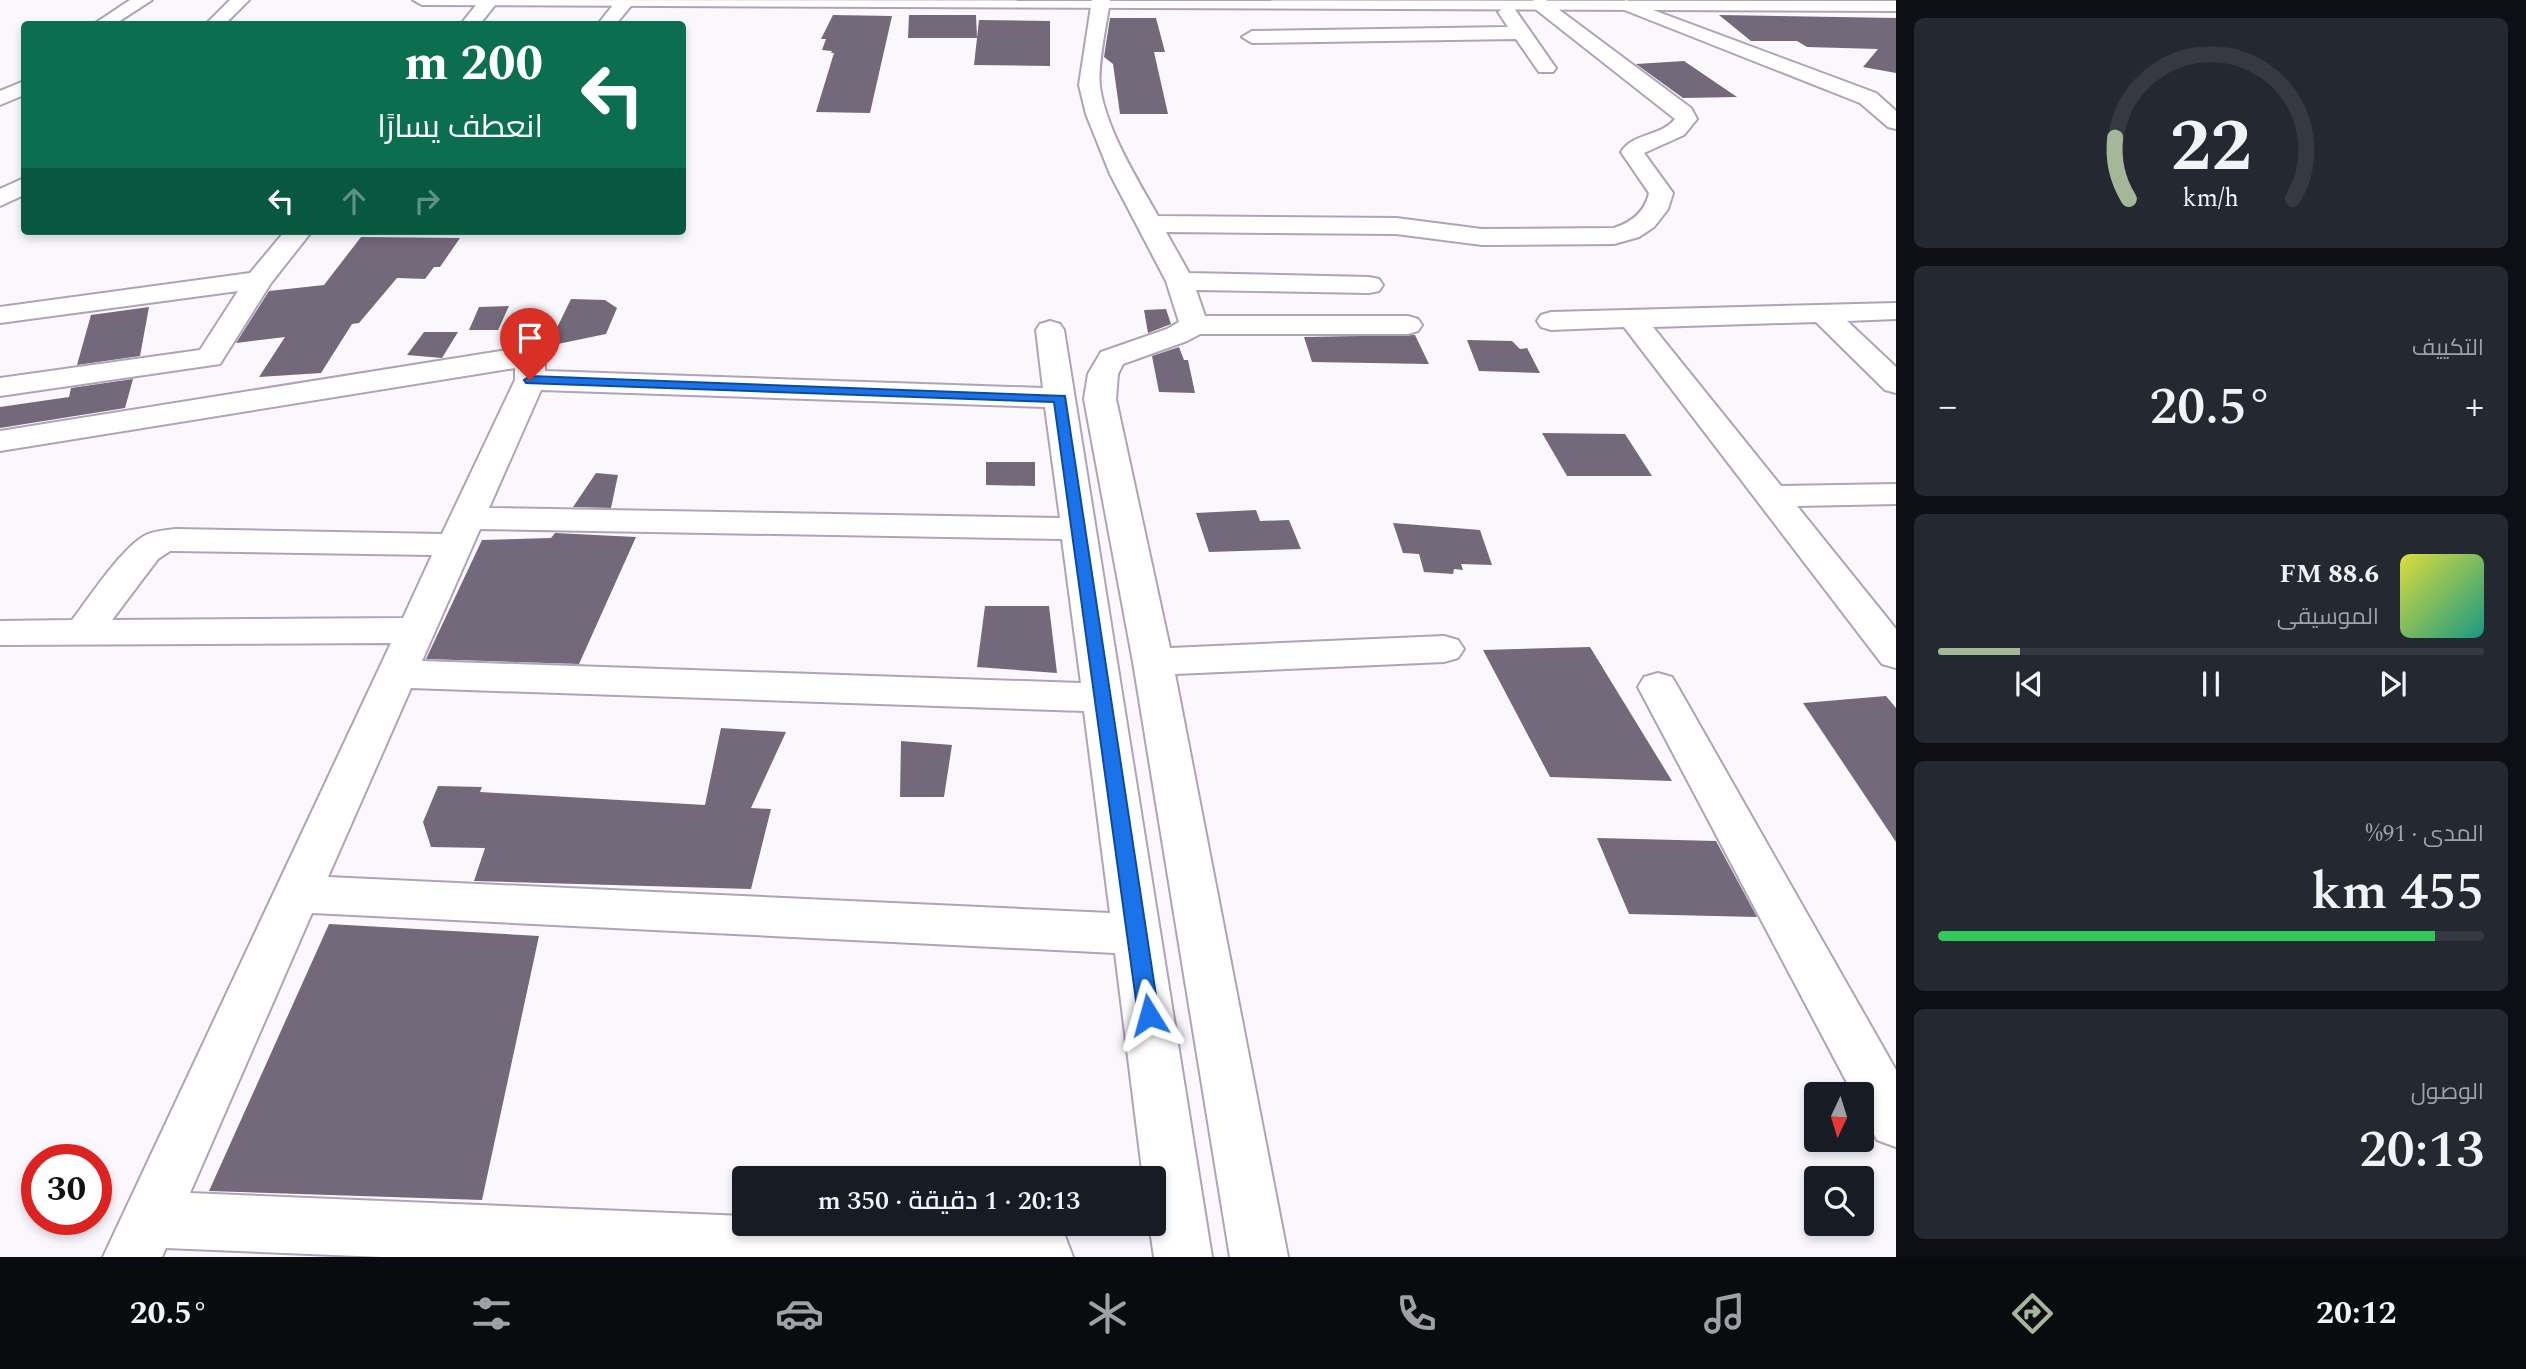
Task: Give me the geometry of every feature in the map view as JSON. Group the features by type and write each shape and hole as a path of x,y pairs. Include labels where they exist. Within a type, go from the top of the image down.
{"main road":[{"path":"108,21 143,0"},
{"path":"218,21 240,0"},
{"path":"422,0 1896,6"},
{"path":"472,21 489,0"},
{"path":"609,21 626,1"},
{"path":"1101,1 1090,85 1097,114 1122,174 1180,281 1194,325"},
{"path":"1502,4 1546,68"},
{"path":"1149,224 1396,226 1482,237 1630,234 1640,228 1660,199 1661,193 1632,152 1634,148 1679,130 1686,119 1683,113 1540,4"},
{"path":"1628,5 1868,98 1896,102"},
{"path":"1252,37 1522,33"},
{"path":"0,99 21,88"},
{"path":"1868,98 1896,122"},
{"path":"0,199 21,187"},
{"path":"0,387 210,358 259,280 296,235"},
{"path":"0,315 259,280"},
{"path":"1180,281 1369,285"},
{"path":"1551,321 1896,311"},
{"path":"1823,313 1896,384"},
{"path":"1632,319 1896,655"},
{"path":"1259,1257 1153,662 1100,399 1103,374 1111,358 1177,335 1194,325 1408,325"},
{"path":"1050,330 1183,1257"},
{"path":"0,466 14,439 513,358 530,363 530,380 141,1238 1044,1257"},
{"path":"530,380 1060,398"},
{"path":"1771,496 1896,494"},
{"path":"82,632 145,551 160,542 175,540 461,531 1079,529"},
{"path":"0,633 417,630"},
{"path":"1153,662 1444,649"},
{"path":"397,674 1103,698"},
{"path":"1658,687 1896,1122"},
{"path":"297,894 1137,934"}],"building":[{"path":"833,15 892,16 870,113 816,112 834,53 822,50 826,39 821,39"},
{"path":"909,15 976,15 977,38 908,38"},
{"path":"1719,15 1896,18 1896,73 1863,67 1878,49 1807,47 1797,41 1751,41"},
{"path":"1110,18 1156,18 1165,52 1154,52 1168,114 1120,114 1113,64 1104,57"},
{"path":"979,20 1050,21 1050,66 974,65"},
{"path":"1684,61 1737,97 1683,98 1636,64"},
{"path":"361,237 460,238 440,267 434,267 425,279 397,278 359,323 352,324 321,373 259,377 285,337 236,343 269,291 324,285"},
{"path":"571,299 605,300 617,308 606,334 548,346"},
{"path":"509,306 498,330 469,330 479,307"},
{"path":"149,307 140,356 77,365 91,315"},
{"path":"1166,309 1171,324 1148,333 1144,310"},
{"path":"424,332 458,332 442,358 407,355"},
{"path":"1415,335 1429,364 1312,362 1304,337"},
{"path":"1467,340 1512,341 1520,349 1527,348 1540,373 1479,371"},
{"path":"1179,347 1184,360 1188,360 1195,393 1159,392 1152,356"},
{"path":"133,379 125,408 0,428 0,407 69,397 71,388"},
{"path":"1542,433 1625,434 1652,476 1567,476"},
{"path":"986,462 1035,462 1035,486 986,485"},
{"path":"596,473 618,475 611,508 573,507"},
{"path":"1256,510 1260,521 1289,520 1301,549 1209,552 1196,513"},
{"path":"1393,523 1480,530 1492,565 1461,564 1463,570 1454,569 1453,574 1424,572 1419,554 1403,553"},
{"path":"555,533 636,537 579,664 426,659 482,540 551,538"},
{"path":"985,606 1049,606 1057,673 977,667"},
{"path":"1590,647 1672,781 1550,777 1483,650"},
{"path":"1886,696 1896,708 1896,842 1803,703"},
{"path":"721,728 786,732 751,808 771,809 751,889 474,881 485,848 431,847 423,822 438,786 482,787 480,792 705,805"},
{"path":"901,741 952,745 944,797 900,797"},
{"path":"1597,838 1716,841 1757,917 1629,914"},
{"path":"329,924 539,936 482,1200 209,1191"}],"route":[{"path":"530,380 1060,398 1149,1015"}]}
